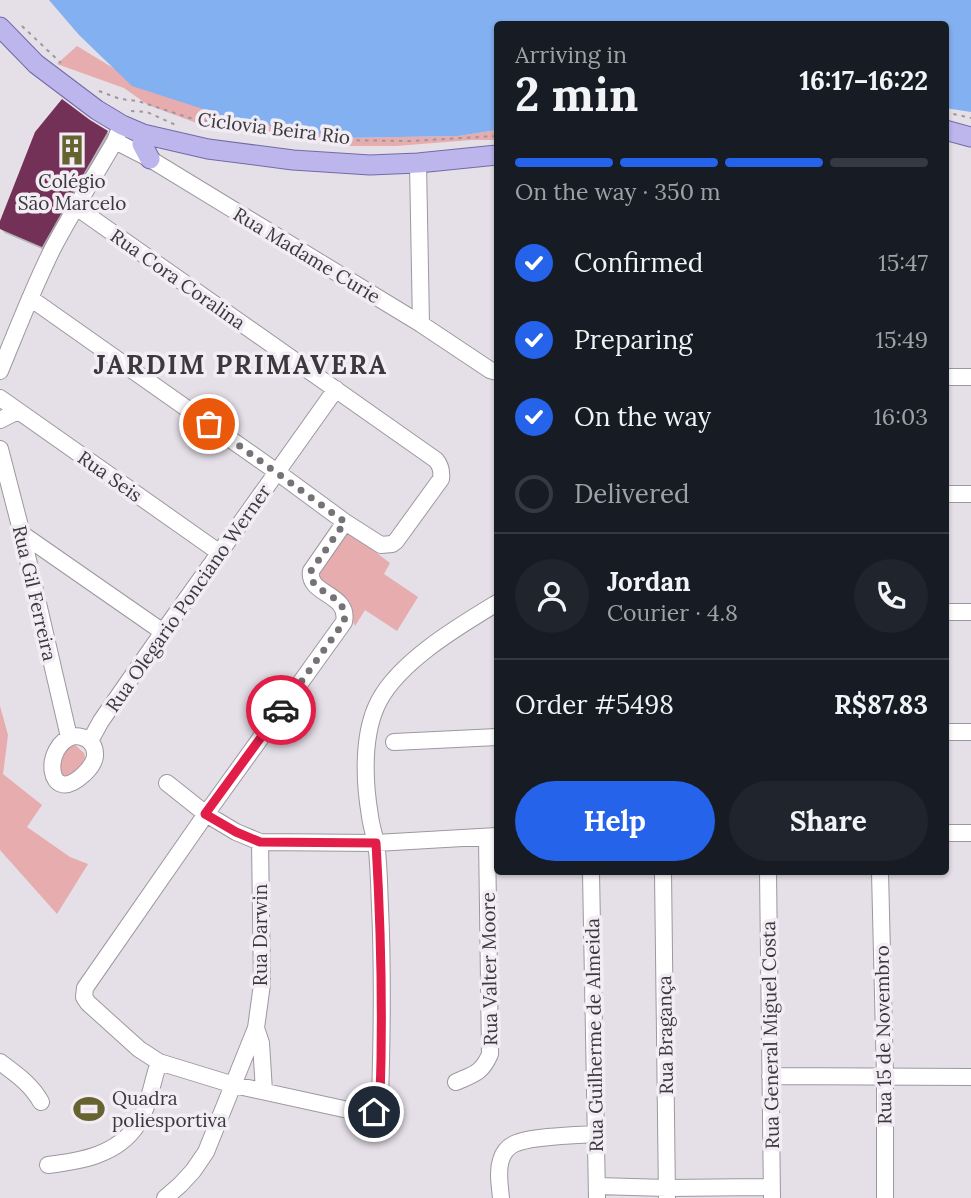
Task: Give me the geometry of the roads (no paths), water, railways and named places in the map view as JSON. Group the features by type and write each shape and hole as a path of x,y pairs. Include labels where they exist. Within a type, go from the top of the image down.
{"main road":[{"path":"0,27 36,64 97,110 122,126 143,134 208,149 293,160 370,165 494,155"},
{"path":"949,131 971,137"},
{"path":"143,134 142,144 150,159"}],"street":[{"name":"Rua Madame Curie","path":"122,126 150,159 494,371"},
{"path":"0,372 52,249 122,126"},
{"path":"418,163 421,324"},
{"name":"Rua Cora Coralina","path":"76,207 436,460 440,466 441,479 392,544 382,545 345,522"},
{"path":"30,298 345,522 311,571 310,577 313,583 341,604 345,611 344,622 205,814 85,988 88,1003 139,1049 159,1062 234,1085 362,1113 370,1114 378,1107 382,1049 382,977 376,843 369,816 365,763 370,725 379,701 393,680 434,643 494,605"},
{"path":"949,377 971,377"},
{"name":"Rua Olegario Ponciano Werner","path":"90,741 163,632 336,389"},
{"name":"Rua Seis","path":"0,398 220,553"},
{"path":"0,420 18,411"},
{"name":"Rua Gil Ferreira","path":"0,449 69,737"},
{"path":"949,494 971,494"},
{"path":"22,534 163,632"},
{"path":"949,612 971,612"},
{"path":"949,732 971,732"},
{"path":"80,736 90,741 95,753 92,765 72,784 53,788 53,759 59,746 69,737 80,736"},
{"path":"394,741 494,737"},
{"path":"167,783 205,814 260,842 376,843 492,837"},
{"path":"949,833 971,833"},
{"name":"Rua Valter Moore","path":"456,1082 479,1072 490,1054 492,837"},
{"name":"Rua Darwin","path":"164,1198 193,1171 206,1152 256,1028 261,984 260,842"},
{"name":"Rua Guilherme de Almeida","path":"591,875 597,1192"},
{"name":"Rua Bragança","path":"663,875 667,1193"},
{"name":"Rua General Miguel Costa","path":"768,875 772,1192"},
{"name":"Rua 15 de Novembro","path":"880,875 885,1198"},
{"name":"Rua Darwin","path":"256,1028 261,1043 264,1091"},
{"path":"0,1062 25,1081 41,1102"},
{"path":"48,1165 80,1161 105,1153 127,1137 144,1111 159,1062"},
{"path":"770,1076 971,1077"},
{"path":"501,1198 499,1171 501,1158 508,1147 517,1142 534,1139 596,1134"},
{"path":"597,1192 772,1192"}],"water":[{"path":"49,0 971,0 971,112 949,109 949,21 494,21 494,130 458,136 341,138 237,120 132,86 79,35"}],"place":[{"name":"Colégio São Marcelo","path":"72,150"},
{"name":"Quadra poliesportiva","path":"89,1109"}],"district":[{"name":"JARDIM PRIMAVERA","path":"241,365"}]}
